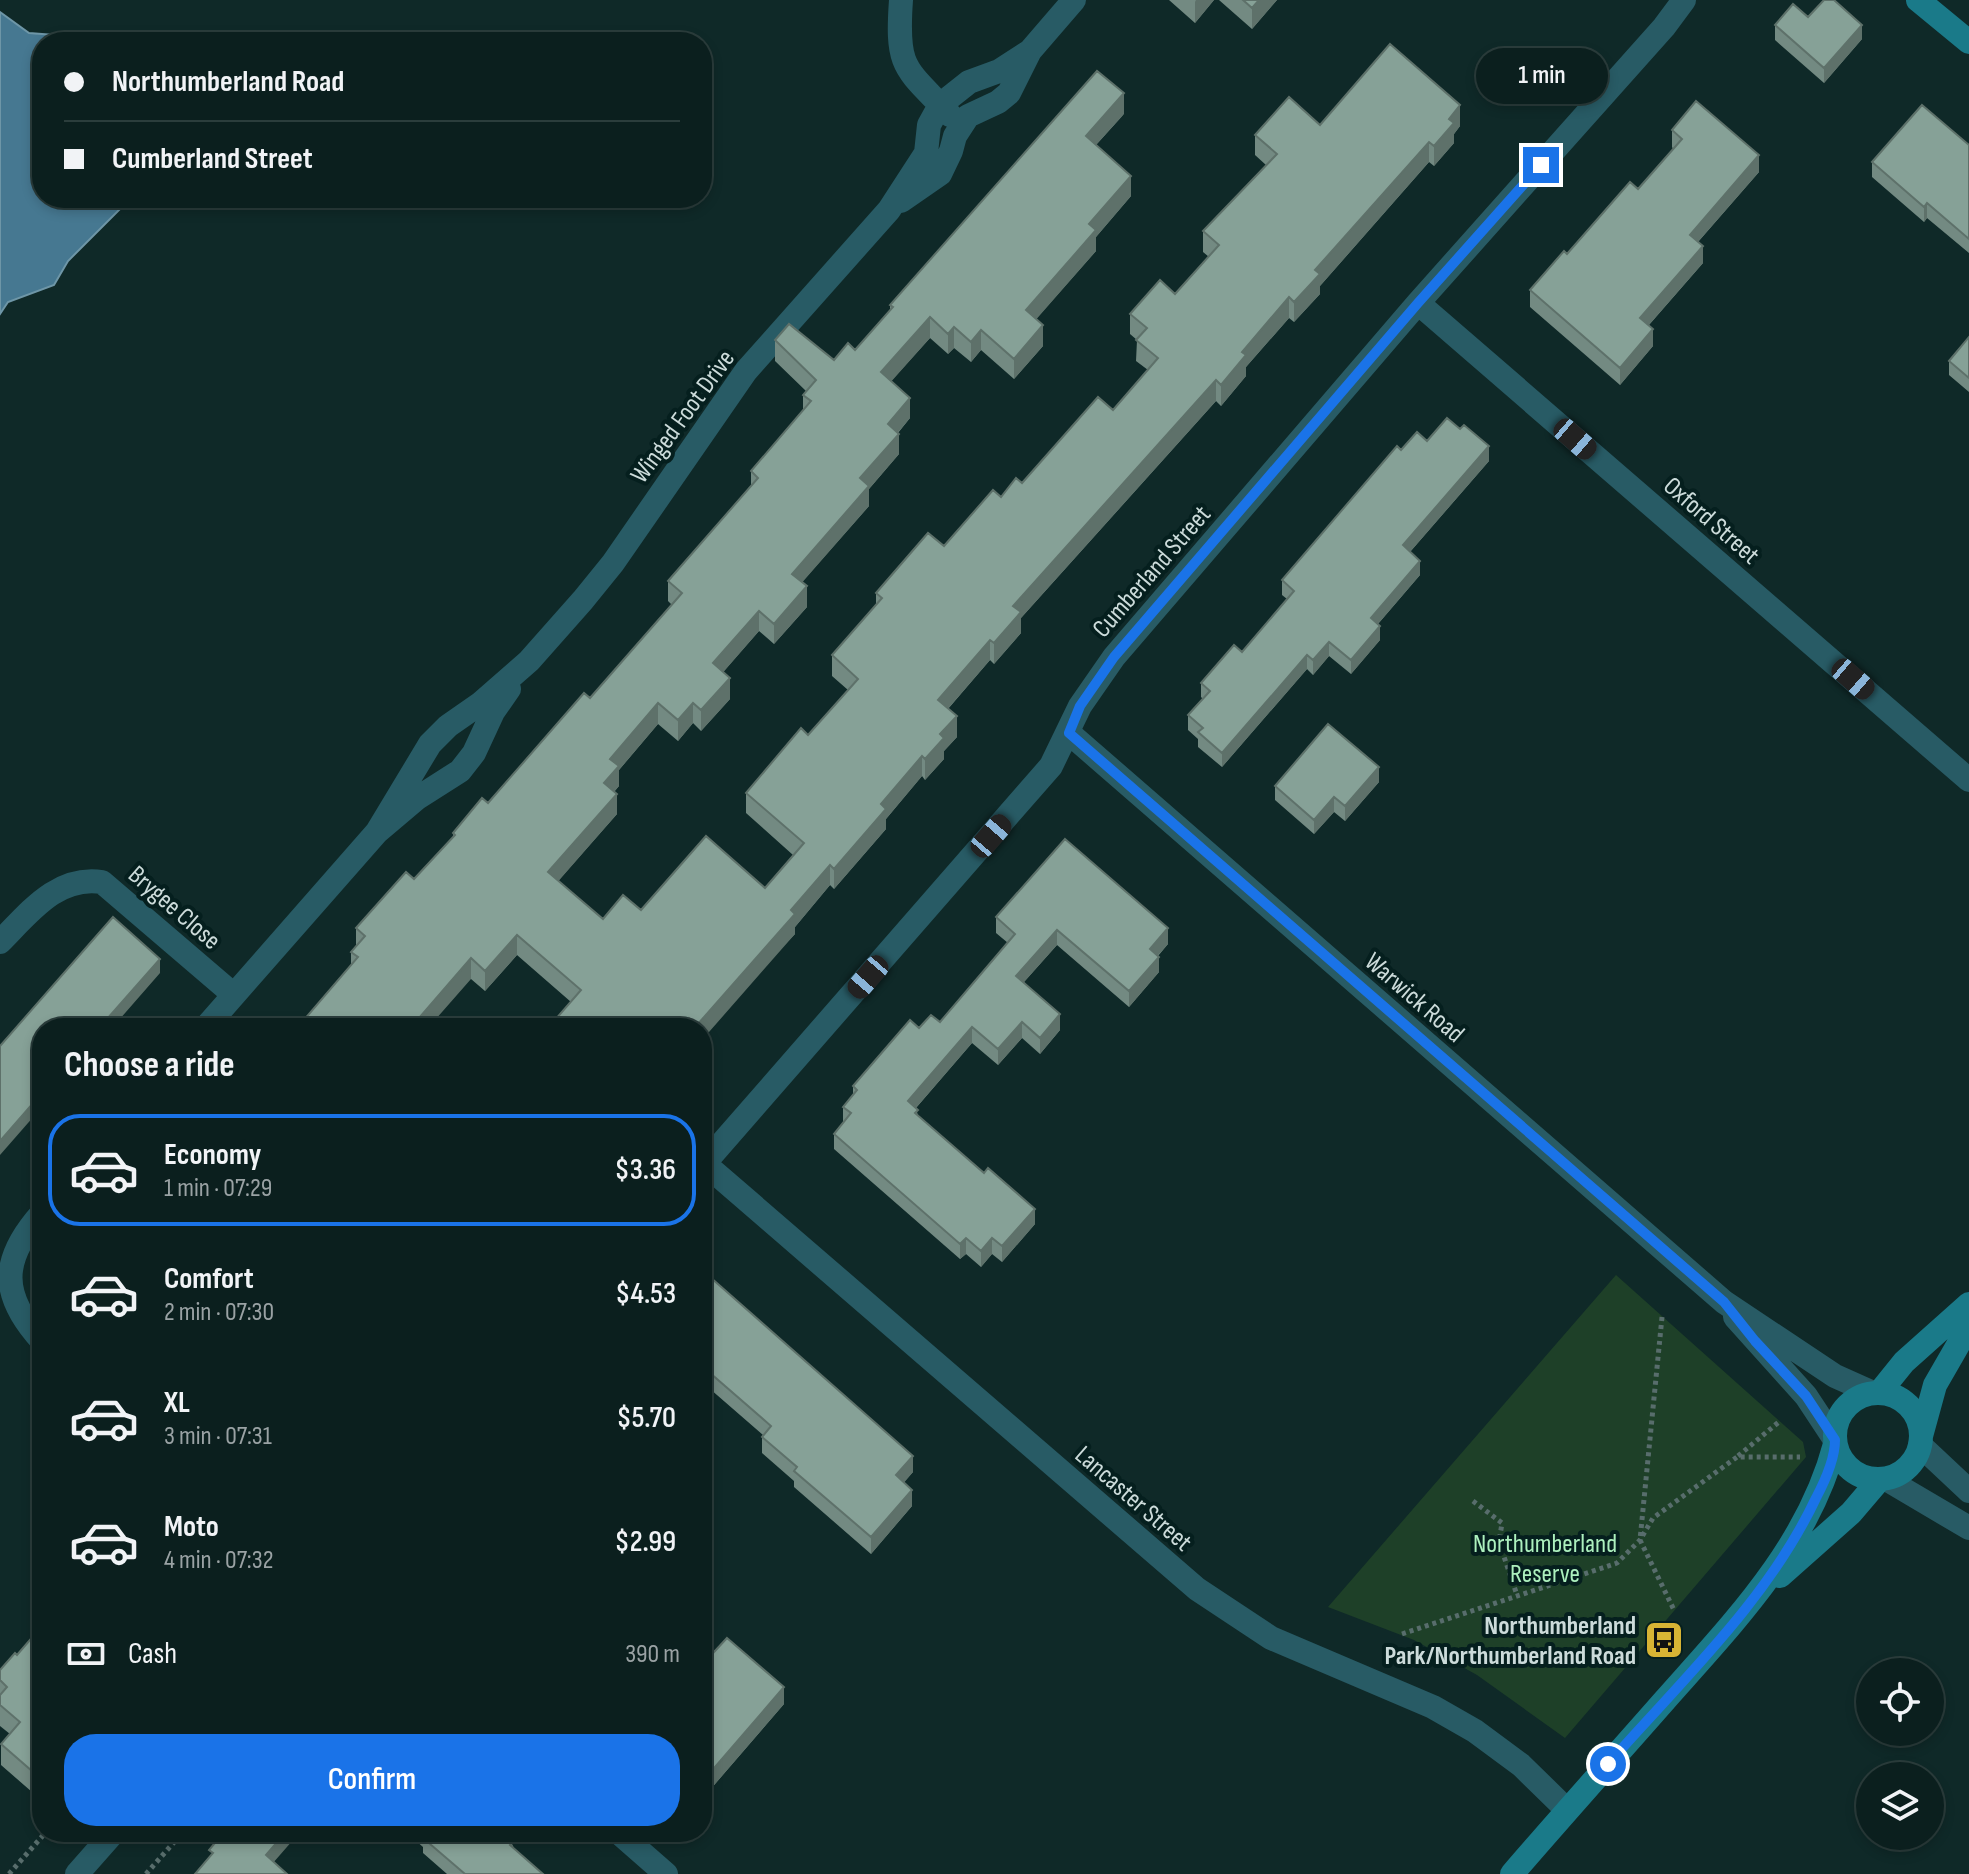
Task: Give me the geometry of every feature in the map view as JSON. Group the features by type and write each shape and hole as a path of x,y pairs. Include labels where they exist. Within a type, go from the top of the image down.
{"street":[{"path":"901,0 899,29 902,59 912,77 961,126 968,116 998,102 1009,93 1030,51 1074,0"},
{"name":"Cumberland Street","path":"712,1155 1032,790 1051,766 1080,706 1106,667 1418,303 1664,27 1684,0"},
{"name":"Cumberland Street","path":"1664,27 1694,0"},
{"path":"1925,4 1969,42"},
{"path":"940,105 969,82 999,71 1030,51"},
{"name":"Winged Foot Drive","path":"214,1018 377,832 416,799 460,771 474,753 493,712 529,661 613,563 746,371 889,210 926,153 929,125 940,105"},
{"name":"Winged Foot Drive","path":"889,210 940,174 961,126"},
{"name":"Oxford Street","path":"1418,303 1969,780"},
{"name":"Winged Foot Drive","path":"377,832 430,744 529,661"},
{"name":"Warwick Road","path":"1069,733 1724,1302 1835,1376 1876,1393"},
{"name":"Brygee Close","path":"0,942 39,902 67,883 86,879 102,882 234,995"},
{"name":"Lancaster Street","path":"712,1173 1197,1589 1271,1638 1399,1690 1475,1731 1521,1765 1567,1810"},
{"path":"32,1227 12,1255 6,1276 5,1302 32,1330"},
{"name":"Warwick Road","path":"1724,1302 1806,1396 1835,1442"},
{"path":"1751,1602 1812,1508 1826,1478 1840,1414 1849,1404 1876,1393 1904,1362 1969,1304"},
{"path":"1512,1874 1751,1602 1851,1513 1883,1479 1908,1467 1921,1441 1935,1385 1969,1326"},
{"path":"1876,1393 1904,1402 1919,1423 1921,1441 1969,1491"},
{"path":"1835,1442 1846,1466 1868,1479 1883,1479 1969,1528"},
{"path":"77,1874 105,1842"},
{"path":"629,1842 666,1874"}],"path":[{"path":"1662,1317 1640,1540 1674,1610"},
{"path":"1402,1634 1617,1563 1640,1540 1653,1518 1737,1457 1780,1421"},
{"path":"1737,1457 1806,1457"},
{"path":"1473,1501 1502,1523 1499,1542 1517,1595"},
{"path":"9,1874 37,1842"},
{"path":"146,1874 174,1842"}],"green space":[{"name":"Northumberland Reserve","path":"1616,1275 1803,1442 1806,1457 1565,1738 1477,1675 1414,1640 1328,1607"}],"water":[{"path":"0,12 32,33 32,208 121,208 68,261 54,285 8,302 0,314"}],"building":[{"path":"1243,0 1259,0 1252,8"},
{"path":"1824,0 1834,0 1862,25 1824,68 1775,25 1793,4 1808,17"},
{"path":"1390,44 1460,105 1449,119 1454,123 1434,146 1429,142 1315,270 1320,274 1294,302 1289,297 1242,352 1246,355 1221,385 1216,380 1013,606 1021,612 994,643 990,640 938,700 957,716 940,734 944,738 925,759 922,756 881,804 886,809 834,869 830,865 791,910 795,914 703,1018 557,1018 581,990 517,935 485,971 471,958 419,1018 306,1018 358,957 351,952 365,936 356,928 406,872 414,879 455,835 453,833 482,798 488,803 584,693 590,698 682,593 668,581 758,478 751,471 811,401 803,395 816,380 775,340 789,324 834,360 848,343 855,350 893,307 890,305 1097,71 1124,93 1086,136 1131,176 1089,224 1096,230 1026,310 1043,325 1014,359 981,330 971,342 954,327 948,334 930,317 881,372 910,398 888,424 899,434 860,478 869,486 792,574 807,586 774,624 759,611 713,663 730,678 701,710 693,703 678,720 658,703 610,759 619,766 604,783 617,794 548,872 603,919 623,895 641,910 706,836 765,888 804,843 746,793 801,728 808,735 858,679 832,655 882,598 876,593 928,533 944,546 993,490 1001,497 1016,478 1022,483 1098,397 1113,410 1158,358 1136,340 1147,328 1130,314 1160,280 1175,294 1219,245 1203,231 1277,154 1255,135 1289,97 1320,125"},
{"path":"1696,101 1759,155 1690,235 1703,246 1640,318 1653,329 1620,368 1530,290 1564,251 1567,254 1630,182 1638,189 1682,139 1672,130"},
{"path":"1922,105 1969,145 1969,239 1927,203 1924,207 1872,162"},
{"path":"1969,337 1969,378 1949,361"},
{"path":"1447,418 1460,429 1464,425 1489,446 1403,545 1420,561 1371,618 1380,626 1351,660 1329,642 1313,660 1307,655 1222,753 1198,732 1203,728 1188,715 1210,691 1201,683 1234,645 1242,652 1294,591 1282,580 1397,446 1401,450 1417,432 1427,441"},
{"path":"1328,724 1379,767 1345,806 1334,797 1314,820 1275,786"},
{"path":"1065,839 1168,928 1150,949 1159,957 1129,991 1057,930 1016,976 1060,1014 1040,1038 1022,1022 998,1049 972,1027 908,1101 918,1110 915,1113 984,1173 988,1168 1035,1209 1002,1246 992,1238 981,1251 966,1238 960,1244 834,1134 851,1113 843,1107 857,1090 853,1086 910,1020 919,1028 931,1015 940,1022 1015,934 996,917"},
{"path":"113,917 160,959 108,1018 32,1018 32,1104 0,1141 0,1046"},
{"path":"712,1279 913,1456 896,1475 912,1490 871,1537 794,1471 797,1467 762,1437 771,1426 712,1375"},
{"path":"32,1638 32,1771 1,1744 20,1722 0,1705 0,1695 7,1687 0,1680 0,1670 15,1653 17,1655"},
{"path":"727,1638 784,1687 712,1771 712,1650 714,1652"},
{"path":"216,1842 277,1842 266,1855 287,1874 195,1874 213,1853 209,1850"},
{"path":"428,1842 513,1842 510,1845 543,1874 465,1874"}],"place":[{"name":"Northumberland Park/Northumberland Road","path":"1664,1640"}],"route":[{"path":"1541,165 1418,303 1114,657 1080,706 1069,733 1724,1302 1806,1396 1835,1440 1826,1478 1812,1508 1751,1602 1608,1764"}]}
